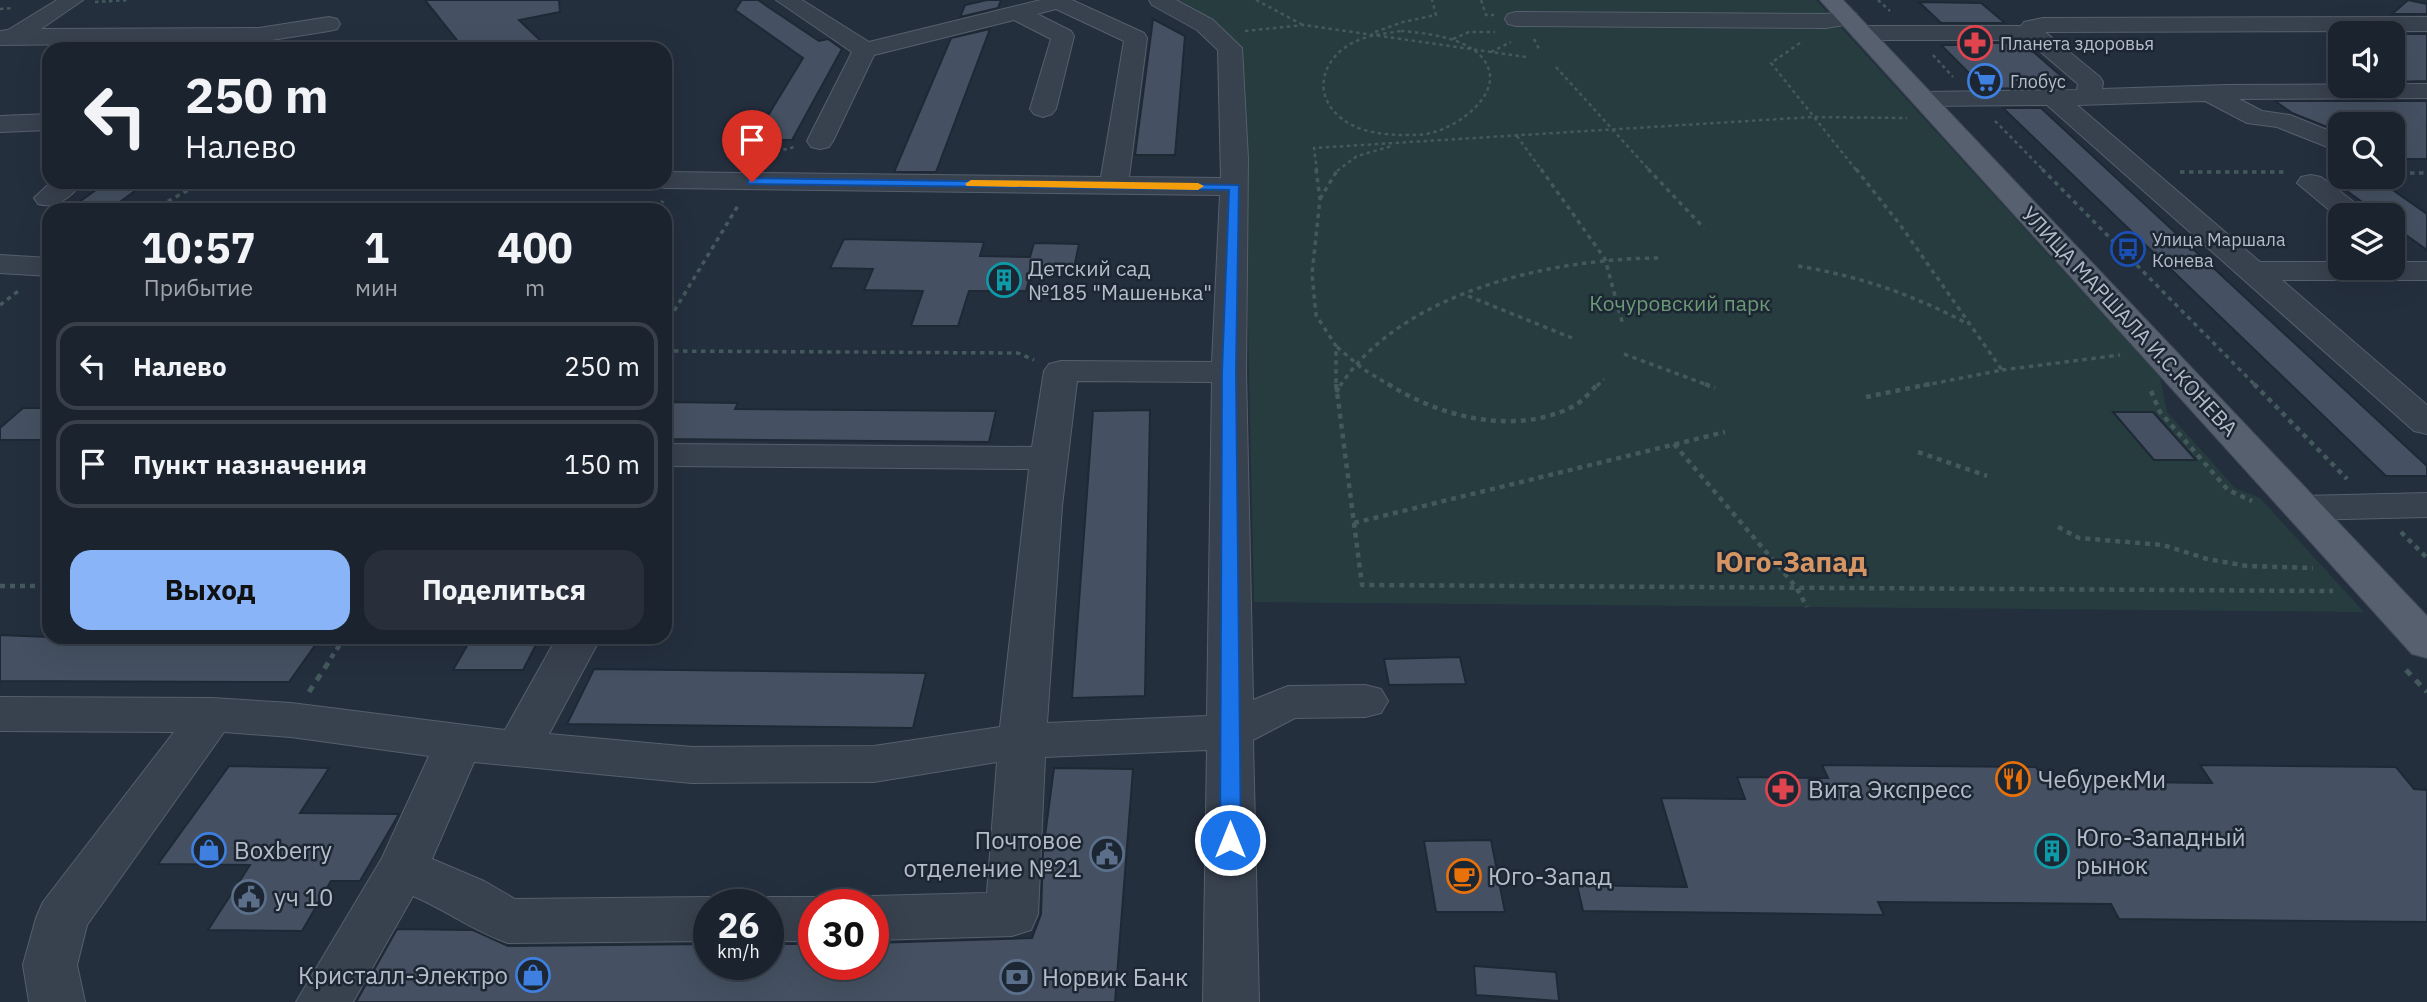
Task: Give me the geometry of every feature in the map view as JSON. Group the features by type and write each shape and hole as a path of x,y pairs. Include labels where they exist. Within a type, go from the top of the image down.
{"main road":[{"name":"УЛИЦА МАРШАЛА И.С.КОНЕВА","path":"1847,17 1917,108 2303,508 2427,643"}],"street":[{"path":"7,37 72,0"},
{"path":"787,0 865,50 1056,1 1136,38 1114,185"},
{"path":"1160,0 1205,25 1230,48 1235,187 1229,372 1231,1002"},
{"path":"2384,0 2427,24"},
{"path":"1015,12 1063,36 1043,109"},
{"path":"1516,19 1826,21 1847,17 1912,32 2033,33 2091,82 2088,97"},
{"path":"7,37 259,35 328,24"},
{"path":"2033,33 2032,27 2043,25 2427,24"},
{"path":"248,42 259,35"},
{"path":"820,141 865,50"},
{"path":"1917,108 1973,98 2055,99 2240,91 2427,91"},
{"path":"2210,94 2256,118 2281,120 2328,139"},
{"path":"2055,99 2427,423"},
{"path":"0,124 42,122"},
{"path":"2299,177 2336,203"},
{"path":"672,180 1235,187"},
{"path":"2405,256 2426,271"},
{"path":"0,264 42,260"},
{"path":"2254,271 2426,271"},
{"path":"889,918 1012,914 1021,741 1047,458 1061,371 1229,372"},
{"path":"672,455 1047,458"},
{"path":"2303,508 2427,505"},
{"path":"518,748 575,644"},
{"path":"0,714 212,715 291,720 460,743 692,765 874,764 1021,741 1230,732 1288,702 1365,701"},
{"path":"57,1002 50,965 61,918 212,715"},
{"path":"324,1002 402,869 460,743"},
{"path":"402,869 466,896 508,921 693,919"}],"path":[{"path":"1256,0 1304,25"},
{"path":"1369,35 1413,31 1453,39 1482,59 1492,76 1492,83 1483,99 1447,129 1408,136 1380,134 1356,128 1340,120 1325,99 1322,80 1331,61 1345,48 1369,35 1386,27 1436,16 1432,0"},
{"path":"1878,0 2427,558"},
{"path":"1237,32 1304,25 1526,57"},
{"path":"1453,39 1469,32"},
{"path":"1771,63 1901,226 2003,370"},
{"path":"1556,67 1611,130 1704,228"},
{"path":"1604,379 1595,392 1557,415 1520,423 1496,422 1430,404 1389,385 1354,364 1336,346 1316,315 1311,274 1320,200 1314,148 1917,108"},
{"path":"1408,136 1411,142"},
{"path":"1517,136 1605,259 1623,325"},
{"path":"1320,200 1331,175 1346,160 1411,142"},
{"path":"2139,172 2299,177"},
{"path":"2405,173 2427,173"},
{"path":"672,314 752,182"},
{"path":"165,203 190,189"},
{"path":"1336,393 1354,364 1367,351 1398,328 1467,295 1553,267 1605,259 1661,258"},
{"path":"1798,266 1842,274 1888,287 1952,314 1972,326"},
{"path":"1467,295 1572,338"},
{"path":"1336,346 1336,393 1362,585 2334,591"},
{"path":"672,351 1018,353 1061,371"},
{"path":"1624,354 1715,388"},
{"path":"1866,397 2003,370 2122,355"},
{"path":"1354,523 1725,432"},
{"path":"1674,444 1796,587 1807,607"},
{"path":"1918,452 1987,476"},
{"path":"2058,527 2079,538 2163,545 2207,559 2247,566 2313,568"},
{"path":"0,586 42,586"},
{"path":"291,720 340,644"}],"green space":[{"name":"Кочуровский парк","path":"1169,0 1816,0 2160,377 2167,412 2235,488 2260,498 2364,612 1254,602 1242,48"}],"building":[{"path":"425,0 559,0 560,12 519,20 542,42 458,42"},
{"path":"742,0 758,0 819,41 828,39 842,49 792,140 753,140 803,58 735,10"},
{"path":"1001,0 998,8 960,17 965,5"},
{"path":"2408,0 2427,4 2427,14 2392,14"},
{"path":"1919,2 1981,3 2005,23 1941,23"},
{"path":"1153,19 1185,36 1175,155 1135,155"},
{"path":"990,29 936,172 894,172 951,38"},
{"path":"2405,34 2427,34 2427,81 2405,82"},
{"path":"1962,43 2023,43 2068,82 2016,82 2020,88 1985,89 1941,45 1965,45"},
{"path":"2275,101 2427,101 2427,159 2405,159 2405,112 2328,112 2328,127 2292,113"},
{"path":"2003,108 2041,108 2427,466 2427,476 2386,476"},
{"path":"97,189 138,189 118,203 78,203"},
{"path":"2344,189 2391,189 2427,214 2427,250 2405,234 2405,203 2363,203"},
{"name":"Детский сад №185 \"Машенька\"","path":"844,239 984,242 980,256 1030,257 1034,243 1079,244 1074,268 1032,268 1026,291 969,291 958,326 911,326 923,291 864,290 873,269 830,268"},
{"path":"672,402 738,403 735,409 996,411 989,442 672,439"},
{"path":"23,408 42,408 42,440 0,440 0,428"},
{"path":"1150,410 1145,696 1072,698 1093,411"},
{"path":"2113,412 2153,412 2196,460 2154,460"},
{"path":"0,635 42,637 42,644 316,644 289,682 0,681"},
{"path":"468,644 536,644 523,670 453,670"},
{"path":"1460,657 1466,684 1389,685 1384,659"},
{"path":"594,669 926,673 913,728 567,724"},
{"name":"Юго-Западный рынок","path":"1822,765 2036,767 2044,781 2212,783 2200,765 2396,767 2414,789 2427,790 2427,922 2119,919 2111,904 1878,902 1884,915 1583,911 1577,885 1687,887 1661,798 1745,799 1737,777 1828,778"},
{"path":"229,766 329,768 300,813 399,814 360,881 331,881 302,931 208,930 250,865 158,864"},
{"path":"1054,768 1133,769 1115,1002 356,1002 397,929 473,930 508,946 693,944 693,980 784,980 784,944 798,944 798,980 889,980 889,942 1032,938 1041,914 1043,851"},
{"name":"Юго-Запад","path":"1491,840 1505,912 1436,912 1424,841"},
{"path":"1474,966 1556,972 1559,1001 1476,995"}],"slow traffic":[{"path":"971,184 1198,186"}],"place":[{"name":"Планета здоровья","path":"1975,43"},
{"name":"Глобус","path":"1985,81"},
{"name":"Улица Маршала Конева","path":"2128,249"},
{"name":"Детский сад №185 \"Машенька\"","path":"1004,280"},
{"name":"ЧебурекМи","path":"2013,779"},
{"name":"Вита Экспресс","path":"1783,789"},
{"name":"Boxberry","path":"209,850"},
{"name":"Юго-Западный рынок","path":"2052,851"},
{"name":"Почтовое отделение №21","path":"1107,854"},
{"name":"Юго-Запад","path":"1464,876"},
{"name":"уч 10","path":"249,897"},
{"name":"Кристалл-Электро","path":"533,975"},
{"name":"Норвик Банк","path":"1017,977"}],"district":[{"name":"Юго-Запад","path":"1791,561"}],"route":[{"path":"752,182 1235,187 1229,372 1230,840"}]}
